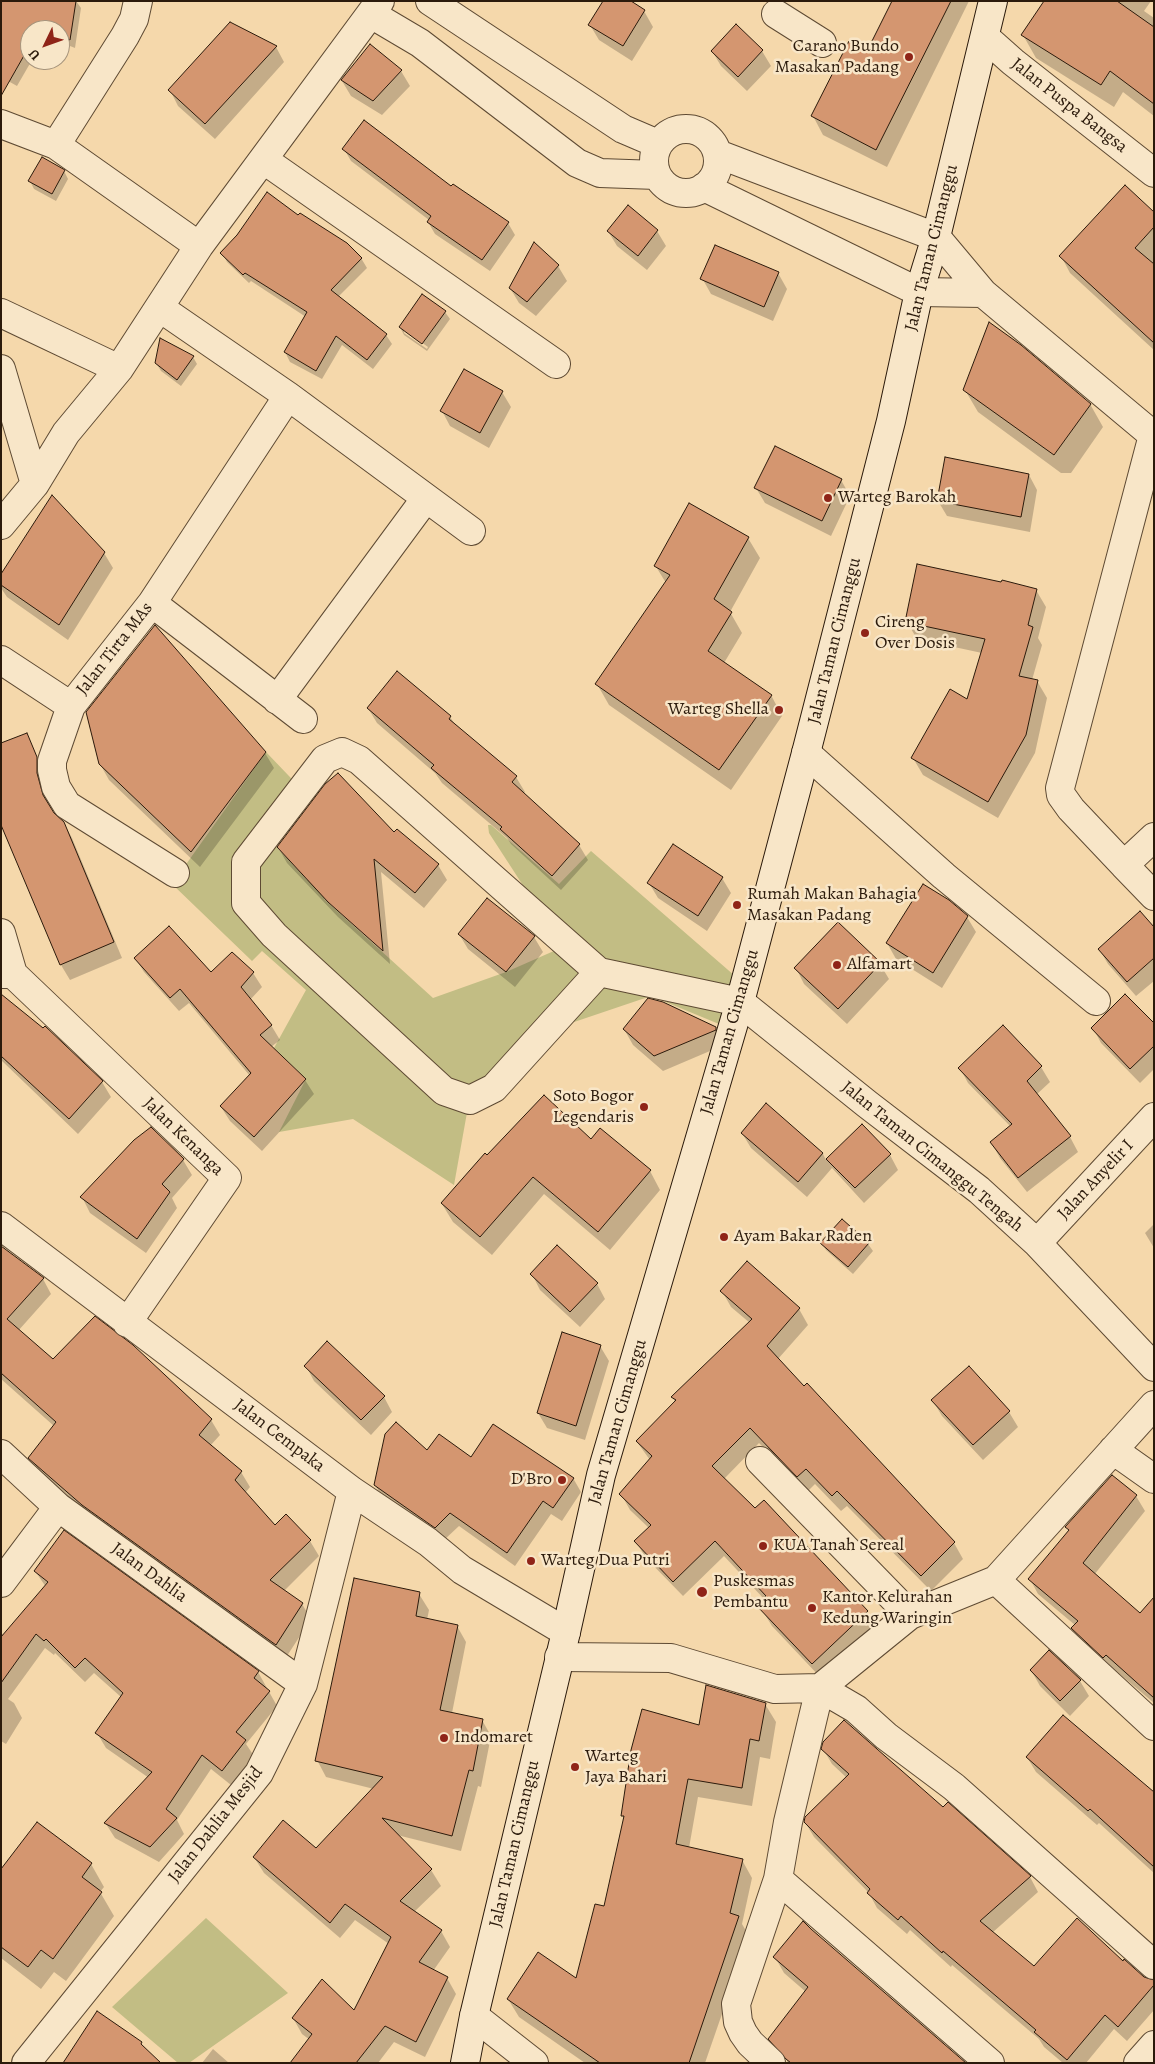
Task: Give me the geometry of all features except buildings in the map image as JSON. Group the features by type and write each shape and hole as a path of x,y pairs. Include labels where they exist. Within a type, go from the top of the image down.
{"street":[{"path":"430,1 623,130 658,144"},
{"name":"Jalan Taman Cimanggu","path":"465,2063 474,2016 563,1645 601,1475 740,1002 891,421 919,292 936,237 994,1"},
{"path":"56,145 125,36 134,19 135,3"},
{"path":"773,5 822,43"},
{"path":"1,525 36,484 66,433 119,370 199,246 376,8 577,163 600,172 657,175"},
{"name":"Jalan Puspa Bangsa","path":"986,38 1154,173"},
{"path":"1,124 56,145 199,246"},
{"path":"692,129 709,138 718,154 718,167 713,178 704,188 683,193 663,184 657,175 654,159 658,144 673,131 692,129"},
{"path":"718,154 936,237 983,293 1154,435 1060,788 1061,795 1071,809 1154,896"},
{"path":"264,160 556,364"},
{"path":"704,188 919,292 983,293"},
{"path":"160,308 288,396 471,531"},
{"path":"1,313 119,370"},
{"path":"1,369 36,484"},
{"name":"Jalan Tirta MAs","path":"175,873 66,805 54,780 52,761 70,706 152,603 288,396"},
{"path":"277,700 426,498"},
{"path":"152,603 303,719"},
{"path":"1,660 70,706"},
{"path":"599,972 494,1088 470,1100 444,1091 274,935 246,903 246,862 325,759 342,752 359,760 599,972 740,1002"},
{"path":"806,753 944,876 1096,1001"},
{"path":"1124,865 1154,837"},
{"name":"Jalan Kenanga","path":"1,933 7,974 227,1178 127,1323"},
{"name":"Jalan Taman Cimanggu Tengah","path":"740,1002 867,1104 979,1190 1037,1243 1154,1367"},
{"name":"Jalan Anyelir I","path":"1037,1243 1154,1117"},
{"name":"Jalan Cempaka","path":"1,1226 352,1491 428,1542 462,1570 563,1645"},
{"path":"771,2063 750,2043 743,2033 738,2022 736,2004 778,1879 788,1822 820,1688 910,1615 996,1580 1154,1405"},
{"path":"1114,1450 1154,1479"},
{"name":"Jalan Dahlia","path":"1,1454 58,1507 303,1684"},
{"path":"760,1461 910,1615"},
{"name":"Jalan Dahlia Mesjid","path":"26,2063 259,1773 303,1684 352,1491"},
{"path":"1,1583 58,1507"},
{"path":"996,1580 1154,1726"},
{"path":"563,1645 670,1658 775,1689 820,1688 856,1709 886,1736 954,1787 1154,1965"},
{"path":"778,1879 990,2063"},
{"path":"474,2016 534,2063"},
{"path":"1138,2063 1154,2045"}],"shaded area":[{"path":"266,752 310,798 268,838 307,880 324,864 340,881 324,899 433,998 506,972 563,947 489,833 488,825 491,825 559,884 591,851 735,976 719,1024 651,996 518,1041 468,1107 454,1185 353,1119 279,1132 306,1079 274,1048 306,990 262,951 252,961 172,884"},
{"path":"206,1918 288,1993 189,2063 178,2063 112,2007"}],"place":[{"name":"Carano Bundo Masakan Padang","path":"909,57"},
{"name":"Warteg Barokah","path":"828,498"},
{"name":"Cireng Over Dosis","path":"865,633"},
{"name":"Warteg Shella","path":"779,710"},
{"name":"Rumah Makan Bahagia Masakan Padang","path":"737,905"},
{"name":"Alfamart","path":"837,965"},
{"name":"Soto Bogor Legendaris","path":"644,1107"},
{"name":"Ayam Bakar Raden","path":"724,1237"},
{"name":"D'Bro","path":"562,1480"},
{"name":"KUA Tanah Sereal","path":"763,1546"},
{"name":"Warteg Dua Putri","path":"531,1561"},
{"name":"Puskesmas Pembantu","path":"702,1592"},
{"name":"Kantor Kelurahan Kedung Waringin","path":"812,1608"},
{"name":"Indomaret","path":"444,1738"},
{"name":"Warteg Jaya Bahari","path":"575,1767"}]}
